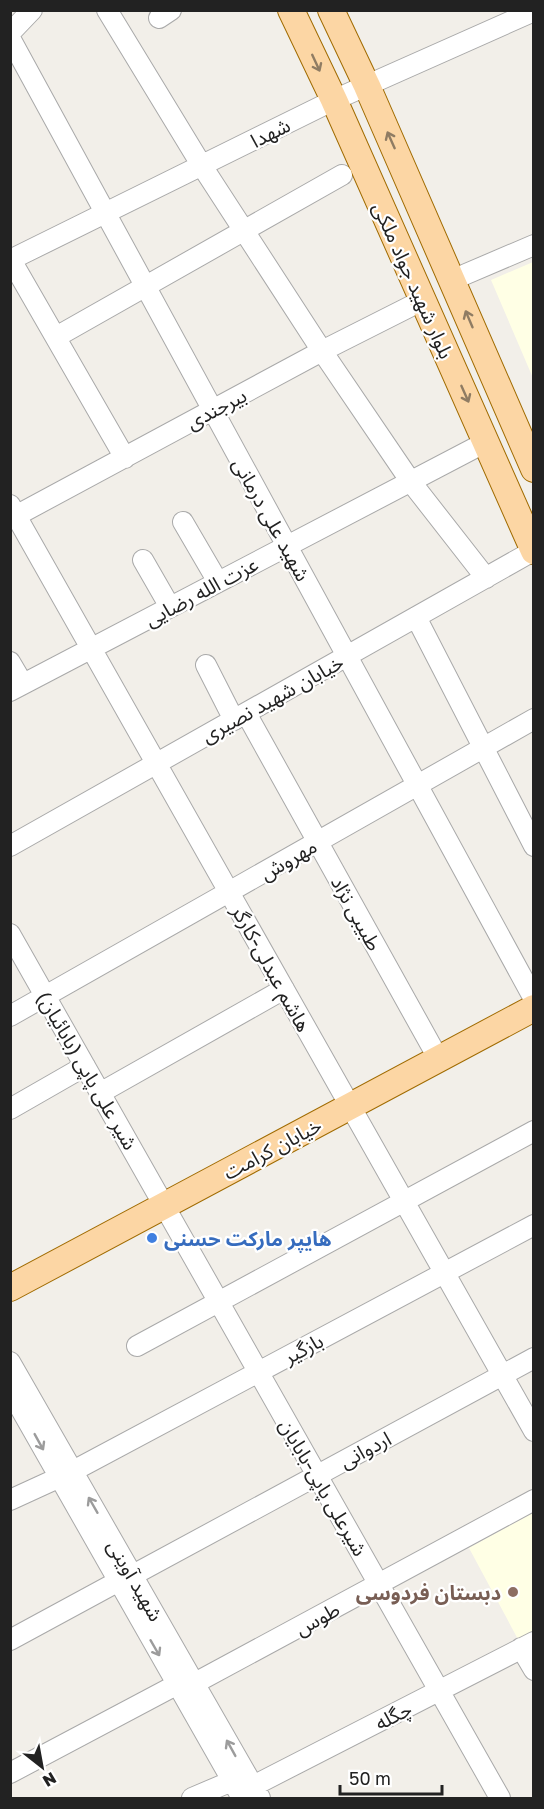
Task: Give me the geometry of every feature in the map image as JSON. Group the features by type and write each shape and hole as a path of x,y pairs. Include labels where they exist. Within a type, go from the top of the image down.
{"main road":[{"name":"بلوار شهید جواد ملکی","path":"291,10 334,99 534,551"},
{"name":"بلوار شهید جواد ملکی","path":"331,10 368,86 534,469"},
{"name":"خیابان کرامت","path":"347,1101 433,1050 533,1000"},
{"name":"خیابان کرامت","path":"10,1288 162,1201 533,1000"},
{"name":"خیابان کرامت","path":"10,1275 162,1201"}],"street":[{"path":"10,33 32,10"},
{"path":"107,10 202,166 322,351 411,482 486,578"},
{"name":"شهدا","path":"11,260 334,99 534,11"},
{"name":"شهید علی درمانی","path":"10,38 533,1000"},
{"path":"56,337 342,175"},
{"path":"452,280 534,244"},
{"path":"11,260 125,458"},
{"name":"بیرجندی","path":"13,513 125,458 322,351 423,300"},
{"name":"عزت الله رضایی","path":"17,687 486,442"},
{"name":"هاشم عبدلی-کارگر","path":"13,513 92,648 534,1431"},
{"path":"183,522 218,582"},
{"name":"خیابان شهید نصیری","path":"10,846 534,551"},
{"path":"143,560 170,608"},
{"path":"416,617 534,846"},
{"path":"10,662 17,687"},
{"name":"طبیبی نژاد","path":"206,666 240,716 318,842 433,1050"},
{"name":"مهروش","path":"10,1016 534,719"},
{"name":"شیر علی پاپی (بابائیان)","path":"10,934 162,1201"},
{"path":"100,1093 284,989"},
{"path":"10,1109 85,1066"},
{"path":"137,1346 534,1131"},
{"name":"شیرعلی پاپی-بابایان","path":"162,1201 500,1798"},
{"name":"بازگیر","path":"10,1500 66,1474 534,1225"},
{"name":"اردوانی","path":"10,1640 534,1358"},
{"name":"شهید آوینی","path":"10,1362 66,1474 185,1684 251,1794"},
{"name":"شهید آوینی","path":"10,1390 66,1474"},
{"name":"طوس","path":"10,1773 379,1584 534,1500"},
{"path":"527,1645 534,1670"},
{"name":"چگله","path":"251,1794 527,1645"},
{"name":"شهید آوینی","path":"185,1684 232,1781 251,1794"},
{"path":"192,1798 232,1781"}],"shaded area":[{"path":"533,262 533,378 491,280"},
{"name":"دبستان فردوسی","path":"533,1513 533,1636 520,1643 469,1548"}],"place":[{"name":"هایپر مارکت حسنی","path":"152,1238"},
{"name":"دبستان فردوسی","path":"513,1592"}]}
